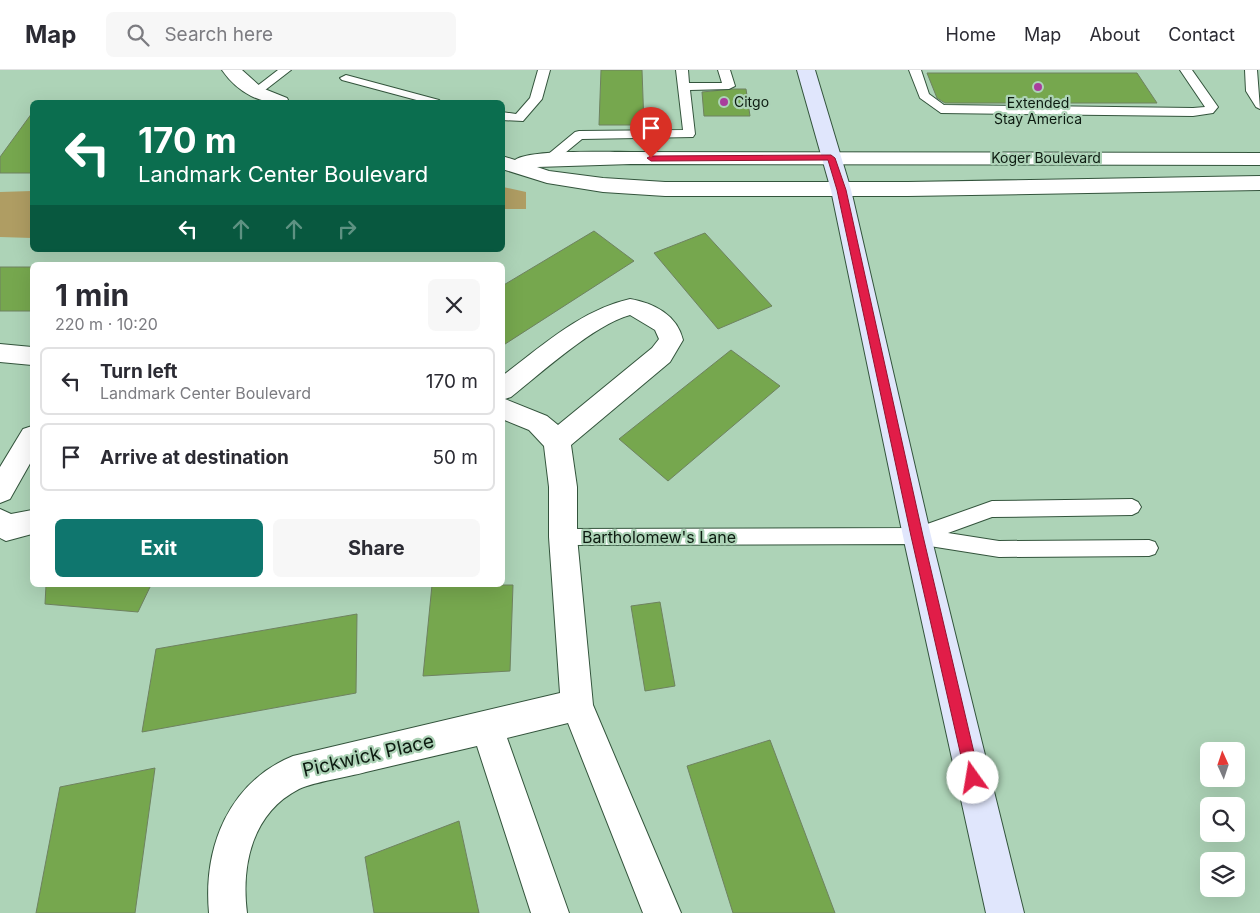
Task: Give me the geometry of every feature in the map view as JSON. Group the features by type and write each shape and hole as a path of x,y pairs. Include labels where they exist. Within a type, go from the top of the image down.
{"street":[{"path":"231,70 256,92 275,100"},
{"path":"806,70 842,190 917,536 1005,913"},
{"name":"Koger Boulevard","path":"506,162 550,159 1260,159"},
{"name":"Koger Boulevard","path":"506,162 547,177 603,185 729,190 842,190 1173,183 1260,184"},
{"path":"505,388 559,346 612,312 631,307 647,313 666,325 671,340 661,355 556,441 538,423 505,409"},
{"path":"0,352 30,356"},
{"path":"0,491 30,440"},
{"name":"Bartholomew's Lane","path":"556,441 563,487 563,537"},
{"path":"0,522 6,528 30,522"},
{"path":"563,537 577,705 662,913"},
{"name":"Pickwick Place","path":"228,913 229,858 241,821 262,794 293,773 577,705"},
{"path":"487,727 550,913"}],"lane":[{"path":"256,92 286,70"},
{"path":"505,116 519,118 536,99 544,70"},
{"path":"550,159 579,135 689,134 682,70"},
{"path":"684,87 728,86 724,70"},
{"path":"914,70 924,96 941,109 1183,112 1209,110 1212,107 1186,70"},
{"path":"1252,70 1252,92 1260,105"},
{"path":"346,78 428,100"},
{"path":"917,536 992,509 1132,507"},
{"path":"917,536 999,549 1149,548"},
{"name":"Bartholomew's Lane","path":"563,537 917,536"}],"shaded area":[{"path":"505,187 526,192 526,209 505,209"},
{"path":"30,191 30,238 0,237 0,192"}],"building":[{"path":"601,70 642,70 644,125 599,125"},
{"name":"Extended Stay America","path":"927,73 1137,73 1157,103 945,103 937,98"},
{"path":"746,89 750,116 704,116 702,92"},
{"path":"30,116 30,173 0,173 0,157"},
{"path":"594,231 634,261 505,344 505,284"},
{"path":"705,233 772,306 718,329 654,253"},
{"path":"0,267 30,267 30,311 0,311"},
{"path":"731,350 780,386 668,481 619,439"},
{"path":"505,585 513,585 510,671 423,676 432,587 505,587"},
{"path":"46,587 150,587 138,612 45,604"},
{"path":"660,602 675,686 645,691 631,606"},
{"path":"357,614 356,693 142,732 156,649"},
{"path":"770,740 835,913 733,913 687,766"},
{"path":"155,768 135,913 36,913 60,787"},
{"path":"459,821 479,913 374,913 365,857"}],"place":[{"name":"Extended Stay America","path":"1038,87"},
{"name":"Citgo","path":"724,102"}],"route":[{"path":"651,158 831,158 842,190 917,536 973,778"}]}
